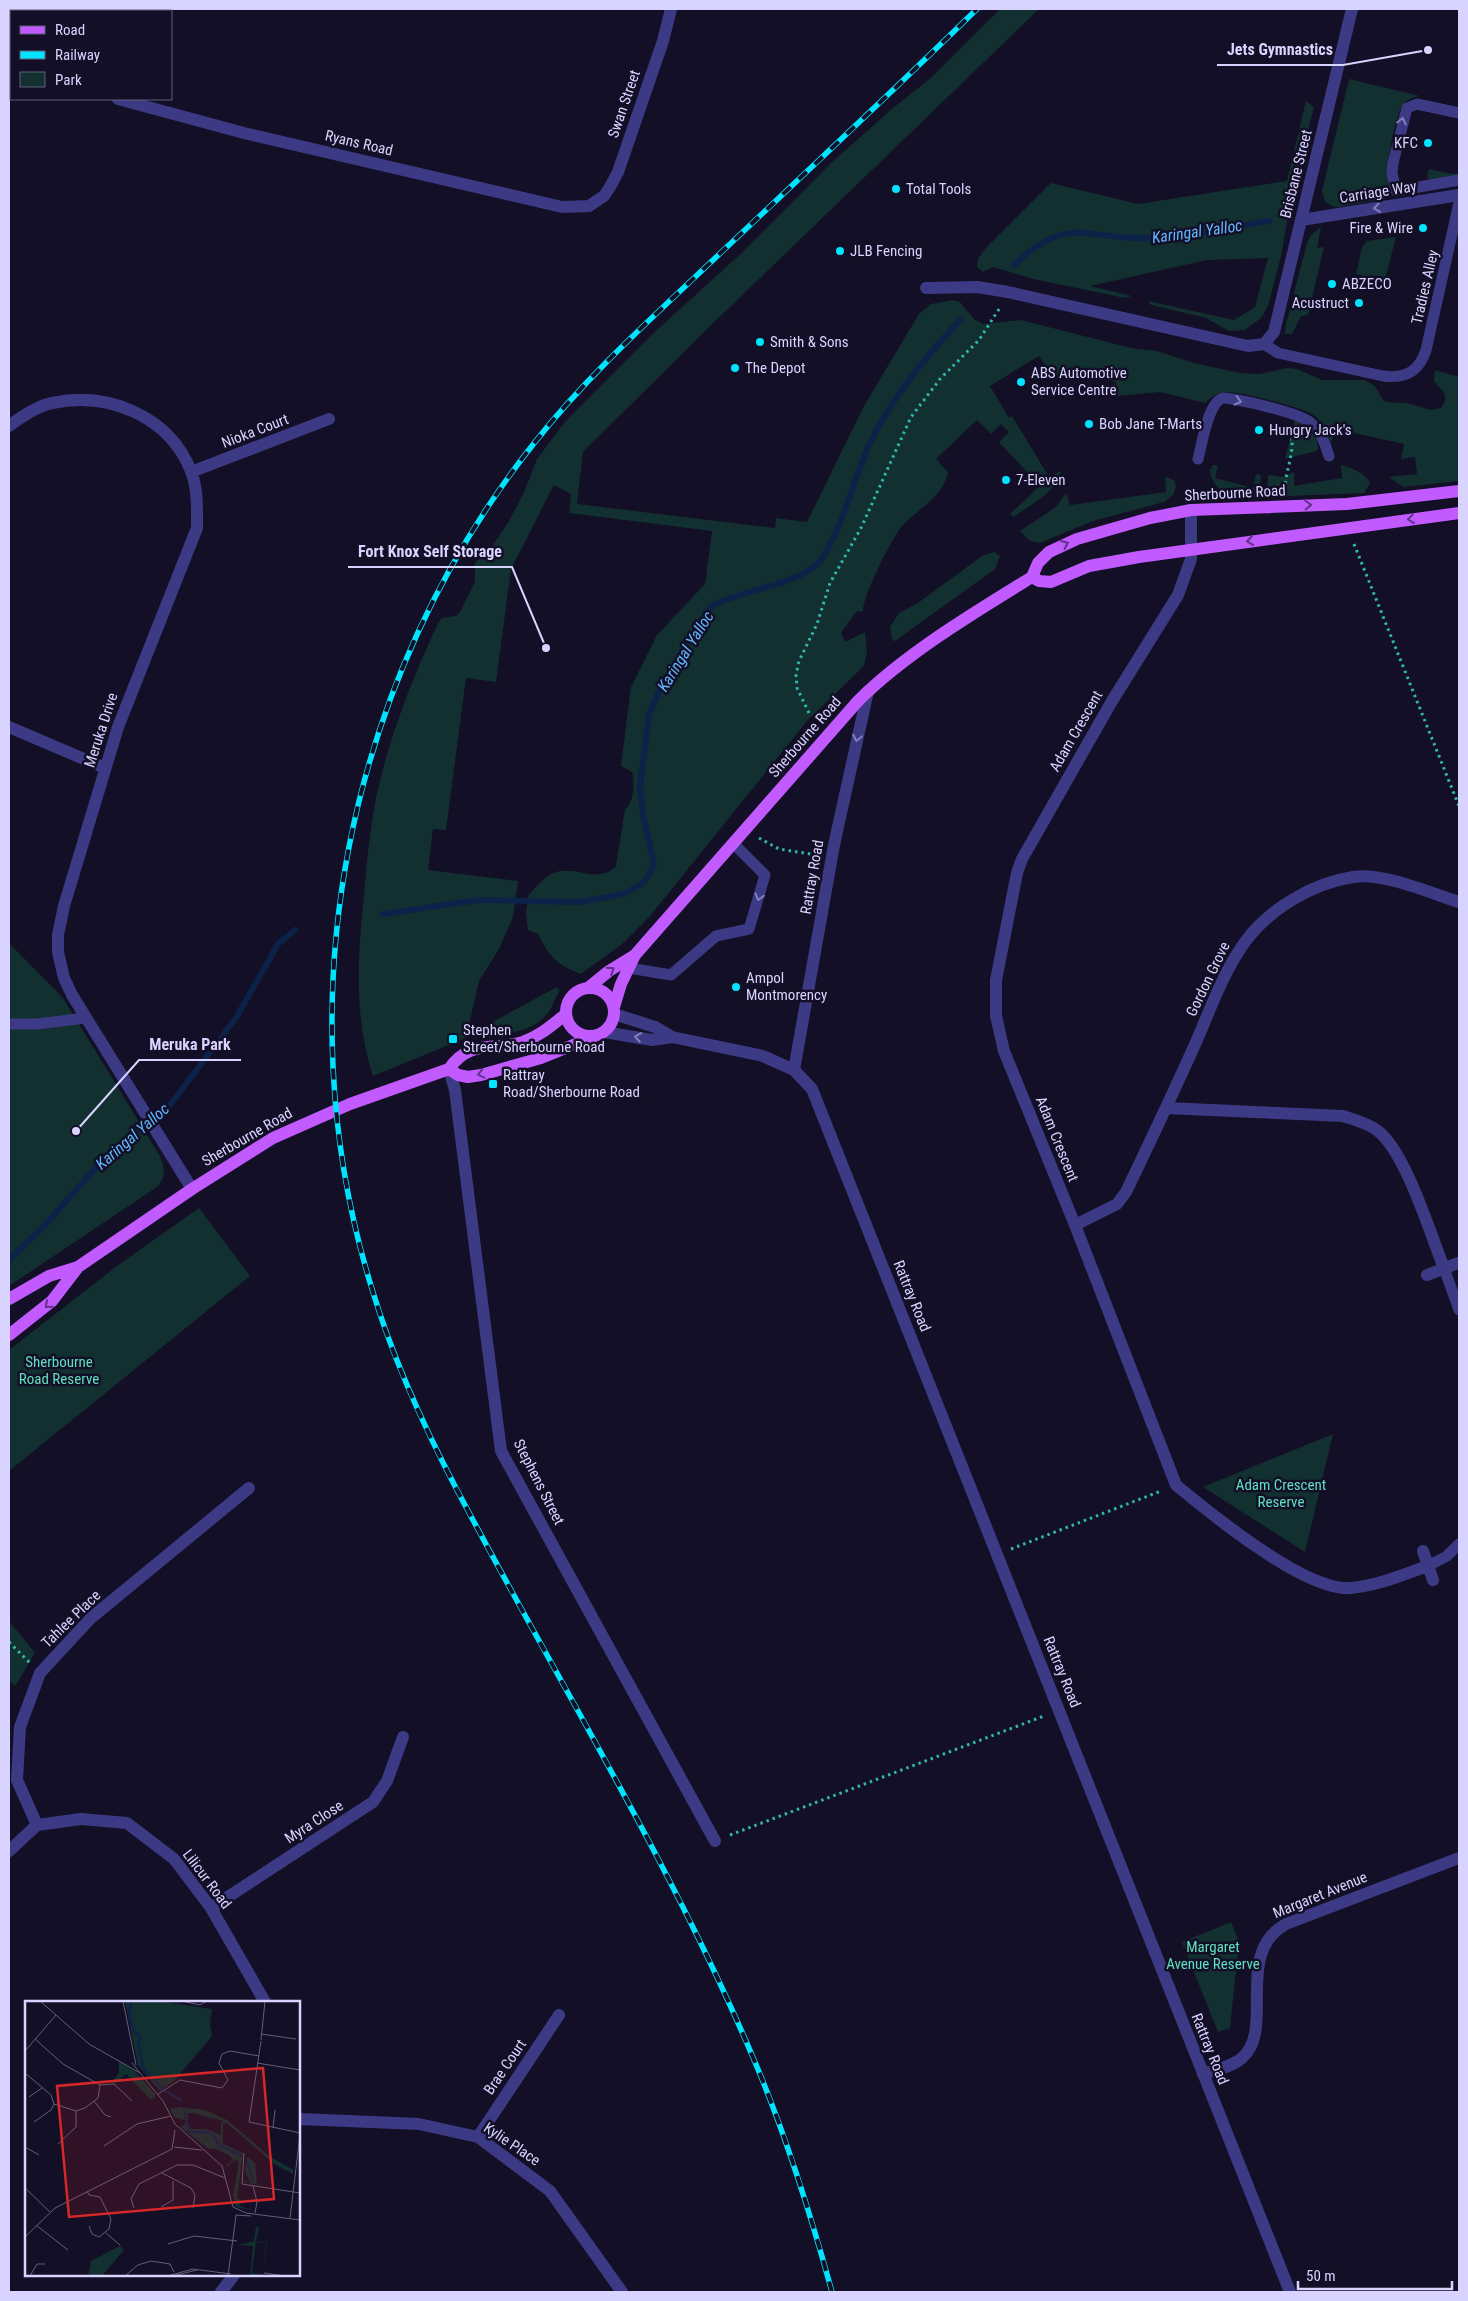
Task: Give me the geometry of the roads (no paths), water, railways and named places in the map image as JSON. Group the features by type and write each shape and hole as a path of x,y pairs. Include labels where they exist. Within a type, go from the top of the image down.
{"main road":[{"name":"Sherbourne Road","path":"614,1011 635,955 734,844 824,737 868,691 926,647 1032,577 1043,557 1065,544 1150,518 1191,510 1346,504 1459,491"},
{"path":"1032,577 1044,582 1051,582 1098,564 1346,527 1459,513"},
{"name":"Sherbourne Road","path":"588,988 608,971 635,955"},
{"path":"449,1069 458,1075 468,1077 481,1075 541,1058 598,1034 609,1028 614,1011 604,992 588,988 576,992 572,996 566,1014 575,1032 580,1035 598,1034"},
{"name":"Sherbourne Road","path":"9,1299 49,1276 78,1267 192,1189 292,1129 350,1104 449,1069 456,1058 465,1052 477,1048 506,1046 534,1038 566,1014"},
{"name":"Sherbourne Road","path":"9,1335 52,1301 78,1267"}],"street":[{"name":"Swan Street","path":"594,203 610,188 618,172 663,41 671,9"},
{"name":"Brisbane Street","path":"1264,344 1274,332 1352,9"},
{"name":"Ryans Road","path":"122,100 244,133 554,205 577,208 594,203"},
{"name":"Carriage Way","path":"1301,220 1459,195"},
{"path":"926,288 962,286 1008,292 1248,346 1264,344"},
{"name":"Meruka Drive","path":"9,426 29,413 50,403 67,401 118,404 134,410 165,433 177,445 192,472 196,494 196,528 138,672 105,768 64,906 58,935 58,952 64,978 85,1018 192,1189"},
{"name":"Nioka Court","path":"192,472 329,419"},
{"name":"Adam Crescent","path":"1191,510 1193,549 1188,570 1178,595 1107,710 1022,859 1014,886 996,980 996,1016 1004,1050 1176,1485 1208,1511 1295,1572 1335,1588 1368,1586 1428,1566"},
{"name":"Rattray Road","path":"794,1070 831,858 848,789 868,691"},
{"path":"9,727 105,768"},
{"name":"Gordon Grove","path":"1075,1226 1117,1204 1126,1192 1231,964 1246,941 1265,920 1300,895 1354,876 1373,877 1459,902"},
{"name":"Rattray Road","path":"614,1011 654,1026 672,1037 763,1056 794,1070 807,1081 818,1102 1290,2292"},
{"name":"Rattray Road","path":"598,1034 652,1040 672,1037"},
{"name":"Stephens Street","path":"449,1069 455,1090 501,1451 715,1841"},
{"path":"1166,1108 1343,1116 1360,1121 1378,1131 1401,1160 1444,1268"},
{"path":"1427,1275 1458,1263"},
{"name":"Tahlee Place","path":"37,1824 17,1780 20,1727 40,1673 91,1618 249,1488"},
{"path":"1423,1551 1433,1580"},
{"name":"Myra Close","path":"211,1908 373,1802 387,1781 403,1737"},
{"name":"Lilicur Road","path":"37,1824 81,1819 126,1823 174,1859 211,1908 263,2001"},
{"path":"9,1851 37,1824"},
{"name":"Margaret Avenue","path":"1203,2074 1231,2064 1248,2052 1255,2030 1262,1948 1274,1930 1459,1858"},
{"name":"Brae Court","path":"478,2137 560,2015"},
{"name":"Kylie Place","path":"300,2119 419,2124 478,2137 550,2191 622,2292"},
{"path":"221,2292 233,2276"}],"lane":[{"path":"1399,205 1392,173 1407,108 1417,104 1459,113"},
{"path":"1396,191 1459,180"},
{"name":"Tradies Alley","path":"1264,344 1278,353 1383,376 1410,374 1421,362 1426,350 1459,204"},
{"path":"1198,458 1212,407 1218,399 1223,398 1298,415 1309,421 1319,432 1329,456"},
{"path":"629,968 671,975 716,936 749,929 765,875 734,844"},
{"path":"9,1024 37,1024 85,1018"},
{"path":"1444,1268 1459,1310"},
{"name":"Adam Crescent","path":"1428,1566 1447,1556 1459,1544"}],"waterway":[{"name":"Karingal Yalloc","path":"1014,265 1033,249 1050,239 1065,234 1079,233 1149,238 1270,221"},
{"name":"Karingal Yalloc","path":"383,914 479,900 579,902 624,894 644,882 654,865 643,814 640,785 649,715 661,686 706,613 713,605 738,595 795,578 816,565 824,555 839,526 870,443 888,410 910,378 960,320"},
{"name":"Karingal Yalloc","path":"9,1260 45,1225 99,1164 170,1105 236,1018 278,944 295,930"}],"railway":[{"path":"832,2292 806,2202 786,2143 752,2055 720,1982 648,1840 457,1490 432,1441 389,1341 372,1289 345,1179 333,1068 334,956 349,846 377,738 418,633 470,534 535,442 598,371 977,9"}],"place":[{"name":"Jets Gymnastics","path":"1428,50"},
{"name":"KFC","path":"1428,143"},
{"name":"Total Tools","path":"896,189"},
{"name":"Fire & Wire","path":"1423,228"},
{"name":"JLB Fencing","path":"840,251"},
{"name":"ABZECO","path":"1332,284"},
{"name":"Acustruct","path":"1359,303"},
{"name":"Smith & Sons","path":"760,342"},
{"name":"The Depot","path":"735,368"},
{"name":"ABS Automotive Service Centre","path":"1021,382"},
{"name":"Bob Jane T-Marts","path":"1089,424"},
{"name":"Hungry Jack's","path":"1259,430"},
{"name":"7-Eleven","path":"1006,480"},
{"name":"Fort Knox Self Storage","path":"546,648"},
{"name":"Ampol Montmorency","path":"736,987"},
{"name":"Stephen Street/Sherbourne Road","path":"453,1039"},
{"name":"Rattray Road/Sherbourne Road","path":"493,1084"},
{"name":"Meruka Park","path":"76,1131"}],"park label":[{"name":"Sherbourne Road Reserve","path":"59,1370"},
{"name":"Adam Crescent Reserve","path":"1281,1494"},
{"name":"Margaret Avenue Reserve","path":"1213,1956"}]}
